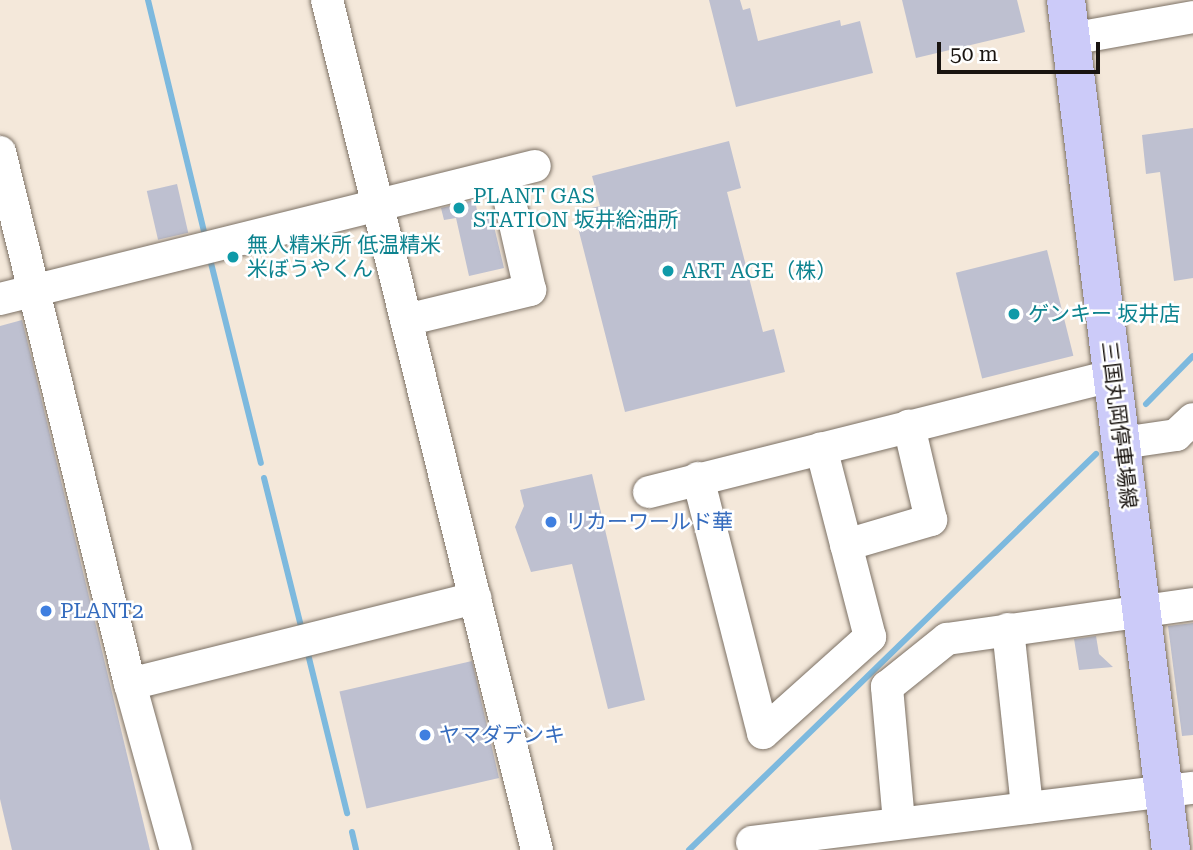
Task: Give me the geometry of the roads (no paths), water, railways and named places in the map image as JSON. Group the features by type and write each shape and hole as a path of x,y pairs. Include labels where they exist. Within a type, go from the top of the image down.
{"main road":[{"name":"三国丸岡停車場線","path":"1066,0 1141,611 1178,790 1171,850"}],"street":[{"path":"327,0 537,850"},
{"path":"1071,38 1193,17"},
{"path":"0,152 130,684 176,850"},
{"path":"0,299 504,176 535,166"},
{"path":"406,320 530,290 504,176"},
{"path":"649,492 1112,376"},
{"path":"1122,443 1176,435 1193,419"},
{"path":"846,545 931,520 909,426"},
{"path":"698,478 763,733 870,637 821,448"},
{"path":"130,684 475,598"},
{"path":"899,822 887,687 947,639 1193,604"},
{"path":"1008,629 1027,808"},
{"path":"752,842 1178,790"}],"waterway":[{"path":"148,0 205,235"},
{"path":"211,263 261,463"},
{"path":"1146,404 1193,356"},
{"path":"689,850 1096,454"},
{"path":"264,478 302,630"},
{"path":"308,654 347,813"},
{"path":"352,832 356,850"}],"place":[{"name":"PLANT GAS STATION 坂井給油所","path":"459,208"},
{"name":"無人精米所 低温精米 米ぼうやくん","path":"233,257"},
{"name":"ART AGE（株）","path":"668,271"},
{"name":"ゲンキー 坂井店","path":"1014,314"},
{"name":"リカーワールド華","path":"551,522"},
{"name":"PLANT2","path":"46,611"},
{"name":"ヤマダデンキ","path":"425,735"}]}
